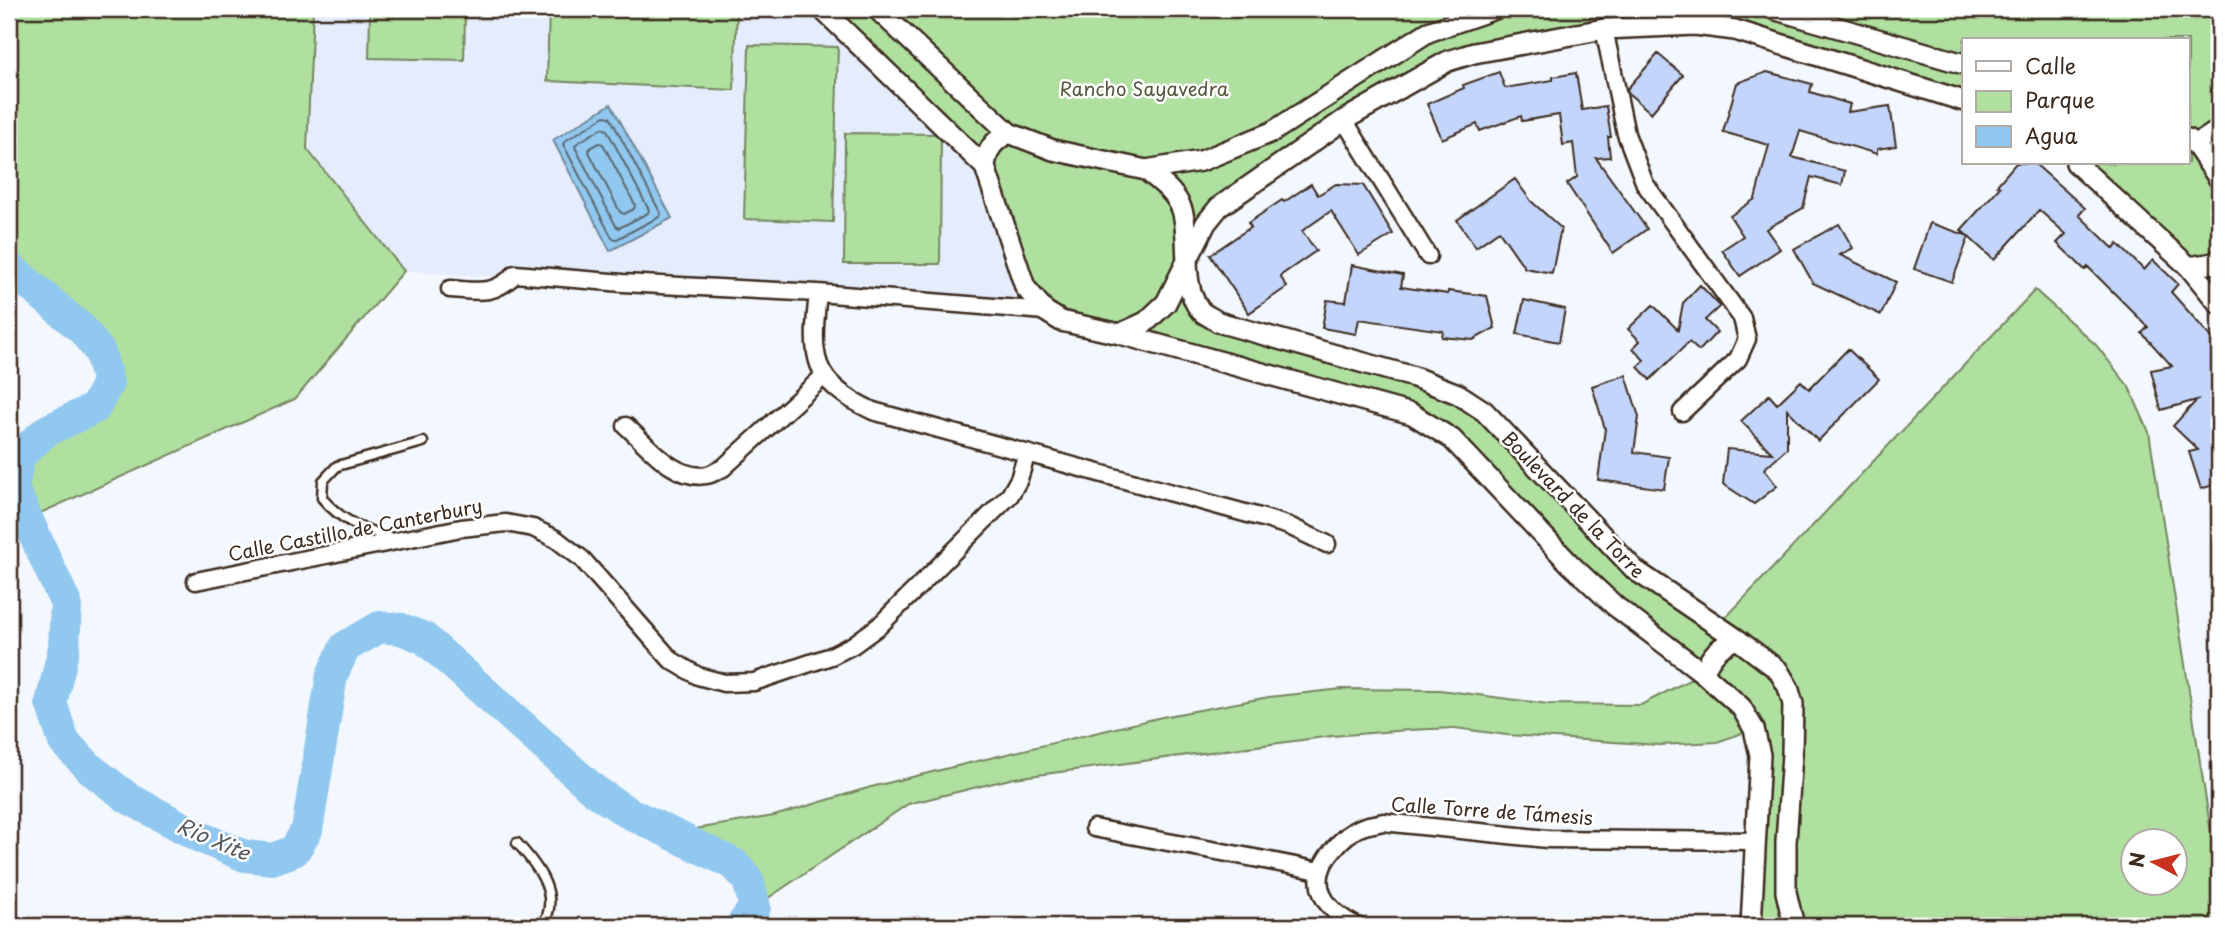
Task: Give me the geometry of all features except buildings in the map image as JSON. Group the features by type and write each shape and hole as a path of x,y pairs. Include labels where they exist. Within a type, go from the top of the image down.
{"street":[{"path":"822,9 985,167"},
{"path":"877,9 1009,133 1053,150 1146,170 1201,162 1272,132 1428,32 1495,9"},
{"path":"1773,9 1962,63"},
{"path":"1120,334 1146,322 1166,303 1206,223 1219,207 1344,120 1448,61 1474,53 1604,29 1695,25 1735,30 1962,100"},
{"path":"1604,29 1626,134 1645,184 1742,318 1746,339 1738,359 1682,412"},
{"path":"1344,120 1428,256"},
{"path":"2219,128 2191,141 2219,179"},
{"path":"1009,133 995,139 987,152 985,167 1025,287 1045,311 1061,321 1120,334 1412,414 1452,439 1570,564 1615,606 1703,673 1741,707 1754,729 1760,755 1751,926"},
{"path":"2077,164 2189,267 2219,304"},
{"path":"1146,170 1171,191 1181,209 1186,232 1186,262"},
{"path":"2189,267 2214,263 2219,259"},
{"name":"Boulevard de la Torre","path":"1186,262 1191,287 1200,309 1218,322 1413,377 1458,394 1483,411 1635,570 1778,670 1788,687 1793,704 1786,892 1794,926"},
{"path":"450,289 493,290 505,284 514,274 622,283 818,293 1045,311"},
{"path":"818,293 814,331 816,354 824,376 845,397 873,411 1264,518 1289,526 1327,544"},
{"path":"626,426 672,467 688,474 707,475 723,468 824,376"},
{"name":"Calle Castillo de Canterbury","path":"196,581 398,540 506,523 533,528 556,539 582,559 671,660 698,676 724,683 754,682 831,656 853,645 879,626 1010,495 1019,479 1027,453"},
{"path":"1703,673 1714,652 1723,644 1737,639"},
{"name":"Calle Torre de Támesis","path":"1319,871 1343,838 1361,827 1383,822 1547,839 1756,841"},
{"path":"1094,828 1319,871 1320,890 1326,902 1347,921 1357,926"}],"lane":[{"path":"398,540 355,525 334,513 322,498 323,481 337,466 423,442"},
{"path":"517,842 544,879 550,902 542,926"}],"shaded area":[{"path":"188,9 821,9 984,167 1044,311 404,271 307,149"}],"green space":[{"path":"9,9 313,9 307,149 404,271 295,399 27,519 13,488 19,456 46,431 95,408 108,383 100,352 82,329 9,267"},
{"path":"419,9 519,9 519,17 465,16 464,60 369,58 370,11 418,12"},
{"path":"549,9 737,9 734,90 547,81"},
{"name":"Rancho Sayavedra","path":"822,9 2219,9 2219,128 2195,144 2219,179 2219,304 2077,164 2190,164 2190,38 1962,38 1962,100 1695,25 1448,61 1219,207 1186,261 1199,310 1458,394 1635,570 1717,627 2035,290 2096,345 2129,387 2149,432 2219,884 2219,926 1751,926 1754,729 1717,742 1659,745 1507,735 1455,728 1408,730 1332,736 1014,778 908,804 755,907 748,880 734,864 671,833 774,816 871,787 961,765 1162,717 1269,697 1342,689 1440,690 1548,704 1641,705 1703,673 1615,606 1481,467 1412,414 1082,325 1034,299 985,167"},
{"path":"749,45 838,47 833,222 744,219"},
{"path":"845,133 941,134 940,264 844,264"}],"water":[{"path":"611,104 672,218 610,251 553,140"}],"waterway":[{"name":"Rio Xite","path":"9,267 82,329 100,352 108,383 95,408 46,431 19,456 13,488 66,604 64,648 51,703 64,742 93,771 128,798 200,837 245,856 272,859 294,851 307,830 332,675 345,647 380,627 401,629 424,638 595,791 627,812 734,864 748,880 755,907 741,926"}]}
